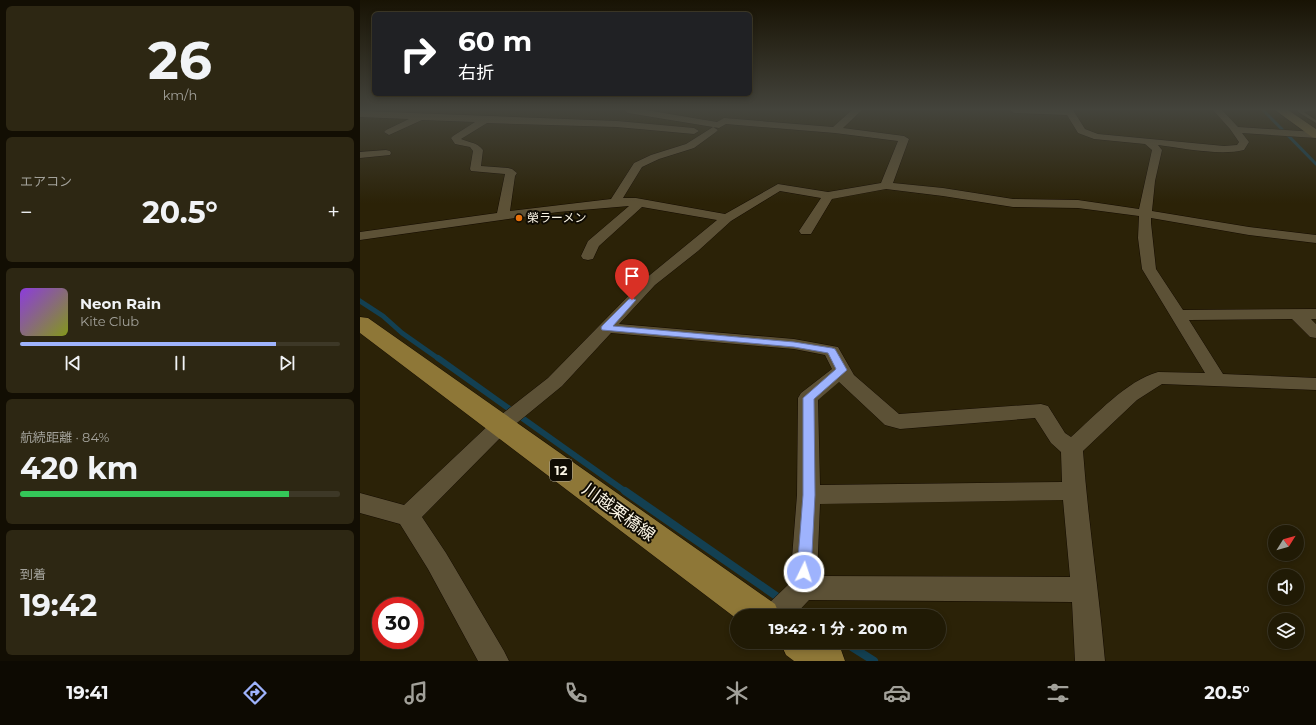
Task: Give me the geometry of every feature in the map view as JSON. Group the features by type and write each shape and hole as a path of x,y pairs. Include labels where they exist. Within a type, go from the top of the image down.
{"main road":[{"name":"川越栗橋線","path":"362,327 752,609"},
{"path":"809,649 826,661"}],"street":[{"path":"457,141 473,145 478,150 475,169 511,173 509,176 503,215"},
{"path":"615,202 638,165 656,157 690,146 697,141"},
{"path":"886,186 903,141"},
{"path":"1148,141 1236,149 1240,148 1243,141"},
{"path":"1148,141 1157,150 1147,190 1144,213 1146,254 1149,269 1214,373 1212,377 1208,379"},
{"path":"360,155 386,154"},
{"path":"408,516 500,426 555,382 650,282 693,248 727,218 778,187 828,196 886,186 943,192 1013,203 1078,204 1144,213 1249,231 1316,239"},
{"path":"806,231 828,196"},
{"path":"360,236 503,215 615,202 639,202 727,218"},
{"path":"588,256 593,244 639,202"},
{"path":"1296,314 1316,333"},
{"path":"1178,315 1316,314"},
{"path":"606,328 794,344 832,351 846,379 892,420 900,422 1041,411 1058,438 1072,449 1074,491 1090,661"},
{"path":"782,609 803,588 809,495 808,398 842,370"},
{"path":"1072,449 1130,395 1158,378 1316,384"},
{"path":"809,495 1074,491"},
{"path":"360,503 408,516 437,561 494,661"},
{"path":"803,588 1084,590"}],"waterway":[{"path":"1293,141 1316,164"},
{"path":"360,301 383,316 402,333 439,359"},
{"path":"438,358 626,492"},
{"path":"625,491 782,600"},
{"path":"855,649 874,661"}],"place":[{"name":"榮ラーメン","path":"519,218"}],"route":[{"path":"632,300 606,328 794,344 832,351 842,370 808,398 809,495 804,572"}]}
